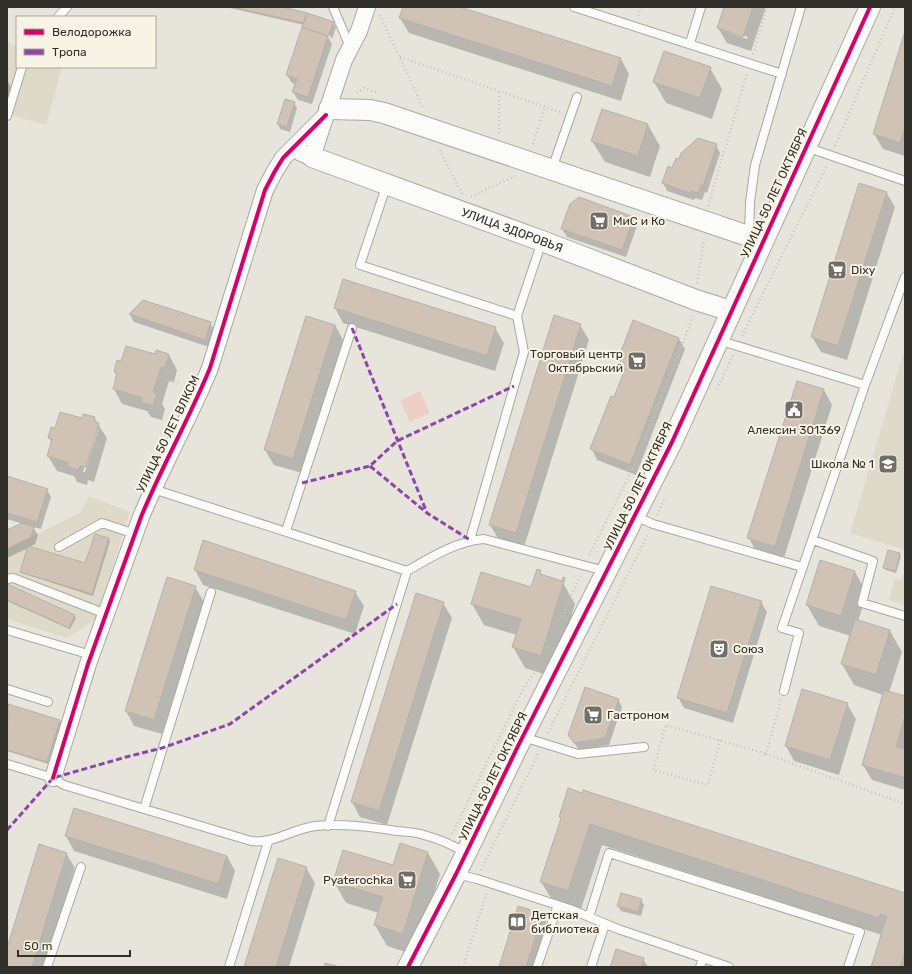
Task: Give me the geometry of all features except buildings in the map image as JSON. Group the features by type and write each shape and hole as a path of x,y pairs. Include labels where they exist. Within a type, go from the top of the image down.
{"street":[{"name":"УЛИЦА 50 ЛЕТ ВЛКСМ","path":"312,157 340,72 359,31 367,7"},
{"name":"УЛИЦА 50 ЛЕТ ОКТЯБРЯ","path":"408,967 672,442 731,311 756,239 806,147 870,7"},
{"path":"327,112 370,110 384,113 756,239"},
{"name":"УЛИЦА 50 ЛЕТ ВЛКСМ","path":"53,778 91,655 135,534 153,489 198,397 210,368 265,190 283,158 327,112"},
{"name":"УЛИЦА ЗДОРОВЬЯ","path":"292,149 542,241 696,300 731,311"}],"lane":[{"path":"59,16 67,7"},
{"path":"333,7 350,48"},
{"path":"574,7 690,43 782,74"},
{"path":"690,43 701,7"},
{"path":"756,239 750,202 755,165 802,7"},
{"path":"7,116 22,68"},
{"path":"544,167 570,116 577,97"},
{"path":"806,147 905,181"},
{"path":"387,184 360,265 517,316"},
{"path":"470,540 524,352 517,316 542,241"},
{"path":"784,691 799,633 782,628 865,384 905,276"},
{"path":"286,531 352,328"},
{"path":"718,340 865,384"},
{"path":"153,489 407,571"},
{"path":"634,516 653,524 802,567"},
{"path":"59,547 102,523 135,534"},
{"path":"328,826 407,571 430,558 470,540 484,539 606,572"},
{"path":"813,540 873,561 862,603 905,616"},
{"path":"7,579 13,578 106,614"},
{"path":"144,809 211,592"},
{"path":"7,630 91,655"},
{"path":"7,689 48,702"},
{"path":"523,737 578,754 644,747"},
{"path":"7,764 53,778 64,785 251,841 268,842 315,826 343,825 424,835 466,852"},
{"path":"229,967 268,842"},
{"path":"589,917 609,853 860,932 848,967"},
{"path":"47,967 80,867"},
{"path":"456,874 558,905 605,924 729,967"},
{"path":"537,967 558,905"},
{"path":"591,967 605,924"},
{"path":"700,967 703,958"}],"path":[{"path":"560,622 606,519 634,466 691,322 696,300 709,203 767,7"},
{"path":"400,57 570,116"},
{"path":"499,91 499,133"},
{"path":"533,144 545,107"},
{"path":"448,207 544,167"},
{"path":"158,377 179,384"},
{"path":"92,445 107,450"},
{"path":"447,844 521,694 537,669"},
{"path":"766,754 784,691"},
{"path":"720,740 708,785 653,770 666,725 720,740 766,754 905,804"},
{"path":"463,967 490,884"}],"shaded area":[{"path":"7,42 16,46 16,68 62,68 46,125 7,114"},
{"name":"Школа № 1","path":"905,348 905,550 850,533"},
{"path":"420,391 430,413 410,422 400,401"},
{"path":"89,496 130,512 96,619 67,638 7,619 7,549 81,512"},
{"path":"905,569 905,605 889,600 895,579 902,580"}],"marked path":[{"path":"352,328 427,513"},
{"path":"302,483 370,466 397,441 514,386"},
{"path":"370,466 427,513 470,540"},
{"path":"7,830 53,778 162,748 230,724 397,604"}],"cycle path":[{"path":"408,967 672,442 870,7"},
{"path":"53,778 88,664 141,517 210,368 265,190 283,158 326,115"}],"place":[{"name":"МиС и Ко","path":"599,221"},
{"name":"Dixy","path":"837,270"},
{"name":"Торговый центр Октябрьский","path":"637,361"},
{"name":"Алексин 301369","path":"794,410"},
{"name":"Школа № 1","path":"888,464"},
{"name":"Союз","path":"719,649"},
{"name":"Гастроном","path":"593,715"},
{"name":"Pyaterochka","path":"407,880"},
{"name":"Детская библиотека","path":"517,922"}]}
